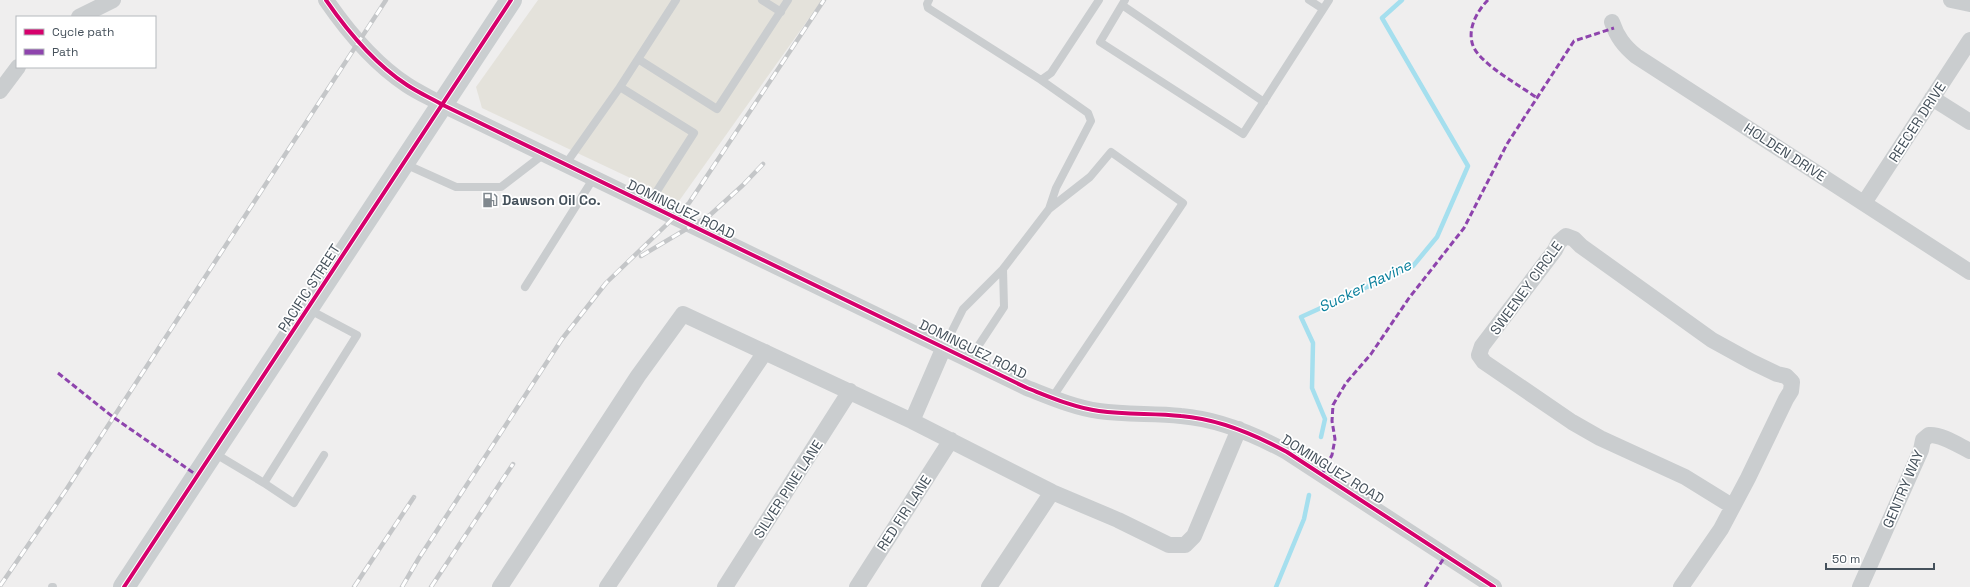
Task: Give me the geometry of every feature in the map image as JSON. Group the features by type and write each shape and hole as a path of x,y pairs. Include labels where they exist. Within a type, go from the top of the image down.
{"main road":[{"name":"PACIFIC STREET","path":"124,587 511,0"}],"street":[{"path":"81,16 113,0"},
{"name":"DOMINGUEZ ROAD","path":"326,0 349,31 379,63 406,84 443,105 969,360 1052,398 1098,411 1182,416 1239,429 1262,438 1287,452 1494,587"},
{"path":"1951,0 1970,4"},
{"name":"HOLDEN DRIVE","path":"1612,22 1616,34 1624,46 1636,56 1970,272"},
{"name":"REECER DRIVE","path":"1864,203 1970,40"},
{"path":"0,91 17,68"},
{"path":"1932,98 1970,122"},
{"name":"SWEENEY CIRCLE","path":"1681,587 1721,529 1748,478 1786,399 1792,391 1792,382 1786,376 1777,374 1752,362 1712,340 1574,239 1566,236 1559,242 1536,276 1482,346 1479,355 1484,362 1572,422 1600,438 1685,477 1732,506"},
{"path":"500,587 638,376 683,314 850,391 951,440 1052,492 1118,520 1169,545 1185,545 1194,536 1239,429"},
{"path":"912,421 944,347"},
{"path":"607,587 765,352"},
{"name":"SILVER PINE LANE","path":"725,587 850,391"},
{"name":"GENTRY WAY","path":"1860,587 1921,450 1923,440 1929,435 1938,434 1946,440 1970,451"},
{"name":"RED FIR LANE","path":"857,587 951,440"},
{"path":"989,587 1052,492"}],"lane":[{"path":"565,165 620,87 676,0"},
{"path":"762,0 780,12"},
{"path":"638,59 717,110 788,0"},
{"path":"930,0 927,4 928,8 1041,80 1088,113 1091,121 1056,188 1049,209"},
{"path":"1041,80 1051,73 1099,0"},
{"path":"1309,0 1323,9"},
{"path":"1264,102 1123,2 1100,42 1243,134 1264,102 1329,0"},
{"path":"620,87 694,133 648,205"},
{"path":"944,347 963,308 1004,269 1049,209 1085,182 1111,152 1183,203 1052,398"},
{"path":"404,164 456,187 501,187 544,154"},
{"path":"525,287 593,178"},
{"path":"969,360 1004,307 1004,269"},
{"path":"264,483 357,335 308,309"},
{"path":"213,453 264,483 294,503 324,455"}],"shaded area":[{"path":"538,0 822,0 679,201 482,108 476,87"}],"waterway":[{"name":"Sucker Ravine","path":"1321,437 1325,419 1312,388 1313,343 1301,317 1413,266 1437,237 1468,166 1382,18 1402,0"},
{"name":"Sucker Ravine","path":"1276,587 1304,519 1309,495"}],"railway":[{"path":"0,586 66,490 386,0"},
{"path":"402,587 419,558 562,339 606,283 689,203 824,0"},
{"path":"641,256 710,215 743,185 763,164"},
{"path":"431,587 513,464"},
{"path":"354,587 414,497"}],"marked path":[{"path":"1488,0 1478,12 1472,26 1471,34 1474,48 1491,67 1537,98"},
{"path":"1322,474 1332,455 1335,439 1332,421 1333,405 1346,383 1371,354 1409,298 1464,228 1507,144 1574,41 1614,28"},
{"path":"58,373 113,417 198,476"},
{"path":"1425,587 1446,555"}],"cycle path":[{"path":"326,0 343,24 363,47 395,77 443,105 1027,388 1063,402 1090,410 1171,415 1209,420 1249,433 1287,452 1494,587"},
{"path":"124,587 511,0"}],"place":[{"name":"Dawson Oil Co.","path":"490,200"}]}
